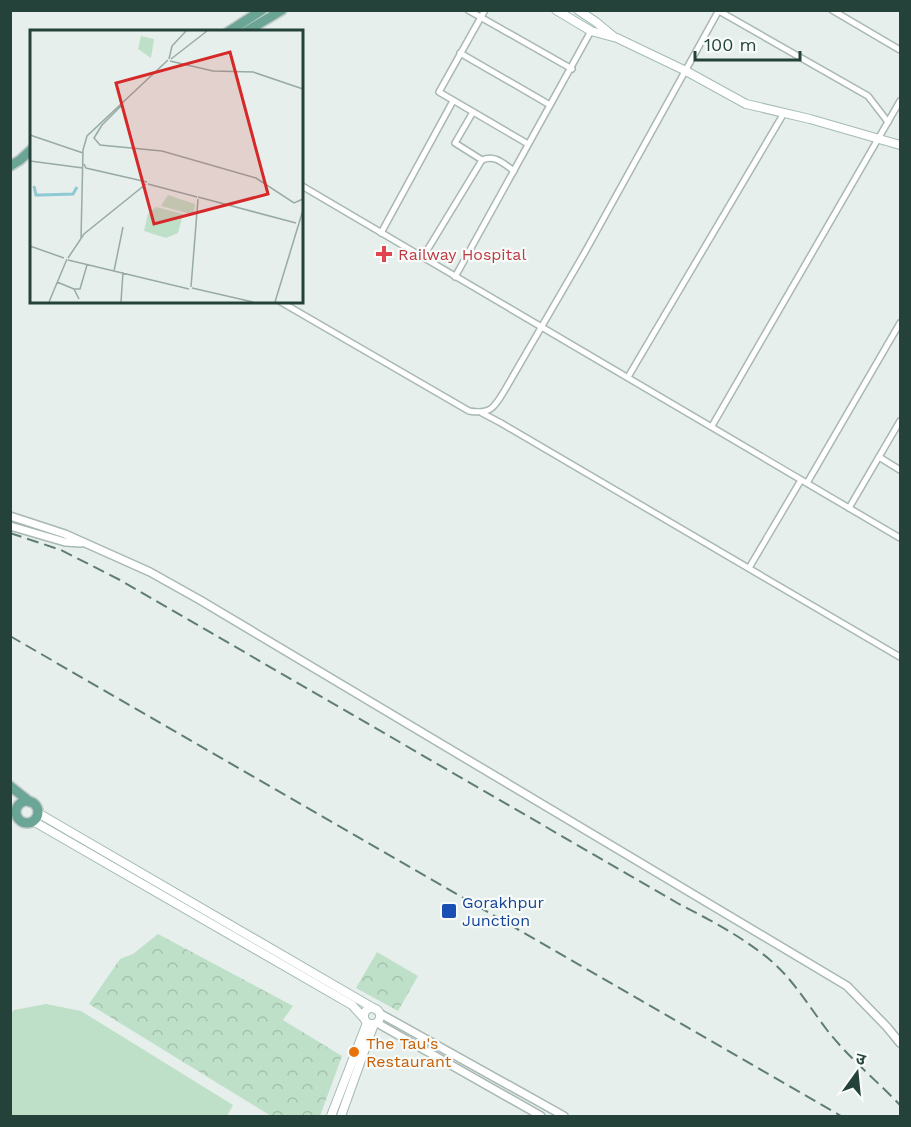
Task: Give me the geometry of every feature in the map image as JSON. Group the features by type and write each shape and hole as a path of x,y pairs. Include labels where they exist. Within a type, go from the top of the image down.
{"main road":[{"path":"231,30 262,10"},
{"path":"248,30 282,10"},
{"path":"556,10 591,31 617,38 686,71 746,104 900,145"},
{"path":"578,10 617,38"},
{"path":"10,166 28,155"},
{"path":"10,786 35,805 32,819"},
{"path":"10,797 19,820 32,819 377,1011 380,1017 370,1022 332,1116"},
{"path":"15,808 30,802"},
{"path":"10,825 32,819 352,1005 370,1022"},
{"path":"341,1116 370,1022 365,1011 377,1011"}],"street":[{"path":"468,10 572,69"},
{"path":"485,10 439,92 528,144"},
{"path":"832,10 900,50"},
{"path":"283,303 469,411 484,412 496,405 585,252 719,11 868,96 888,122"},
{"path":"455,277 591,31"},
{"path":"460,54 550,105"},
{"path":"381,232 453,101"},
{"path":"712,426 900,101"},
{"path":"473,112 455,143 482,160 495,158 514,171"},
{"path":"628,377 784,113"},
{"path":"423,257 482,160"},
{"path":"303,187 900,538"},
{"path":"749,568 900,323"},
{"path":"480,412 900,657"},
{"path":"849,508 900,421"},
{"path":"879,457 900,470"},
{"path":"10,516 65,534 150,572 200,600 847,986 900,1043"},
{"path":"10,526 65,542 83,543"},
{"path":"377,1011 564,1116"},
{"path":"370,1022 541,1116"}],"green space":[{"path":"158,934 293,1006 283,1020 342,1056 320,1116 271,1116 89,1004 120,959 133,954"},
{"path":"377,952 418,976 398,1011 356,988"},
{"path":"46,1004 81,1011 233,1105 227,1116 11,1116 11,1013 14,1010"}],"railway":[{"path":"10,533 61,550 120,580 736,936 778,967 835,1040 900,1105"},
{"path":"10,636 841,1116"}],"place":[{"name":"Railway Hospital","path":"384,254"},
{"name":"Gorakhpur Junction","path":"449,911"},
{"name":"The Tau's Restaurant","path":"354,1052"}]}
